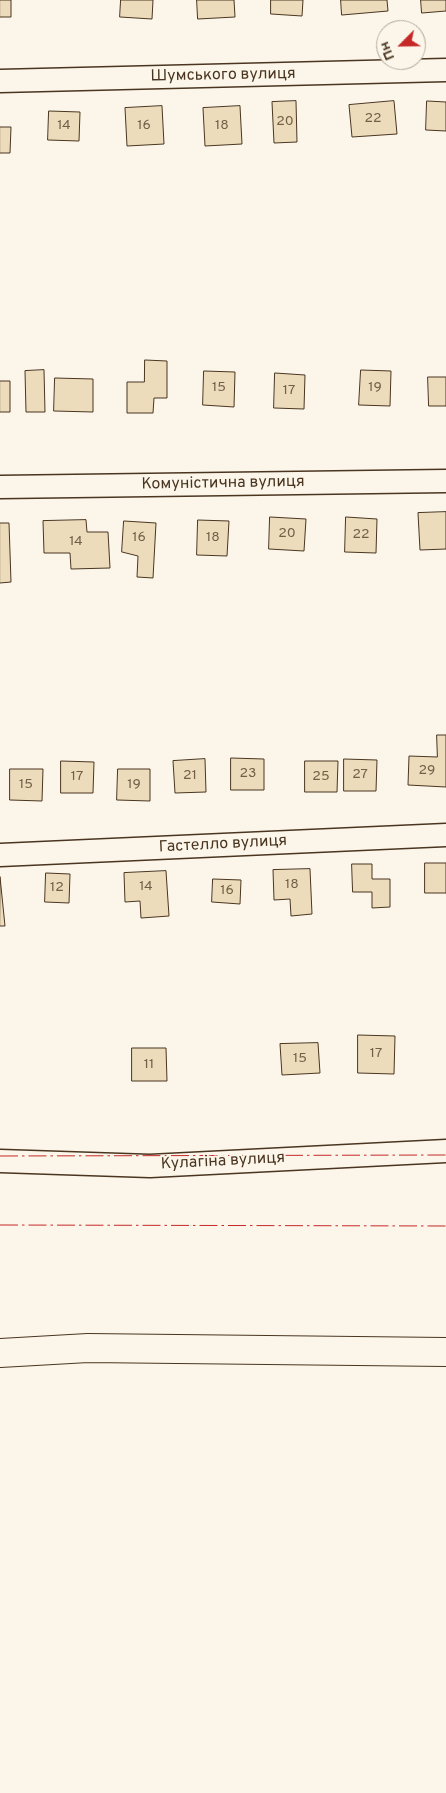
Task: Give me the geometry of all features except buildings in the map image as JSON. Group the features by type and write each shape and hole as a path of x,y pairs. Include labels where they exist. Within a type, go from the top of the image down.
{"street":[{"name":"Шумського вулиця","path":"0,81 446,70"},
{"name":"Комуністична вулиця","path":"0,488 446,481"},
{"name":"Гастелло вулиця","path":"0,855 446,835"},
{"name":"Кулагіна вулиця","path":"0,1161 150,1166 446,1151"},
{"path":"0,1353 88,1348 446,1352"}],"power":[{"path":"0,1156 446,1155"},
{"path":"0,1225 446,1226"}]}
